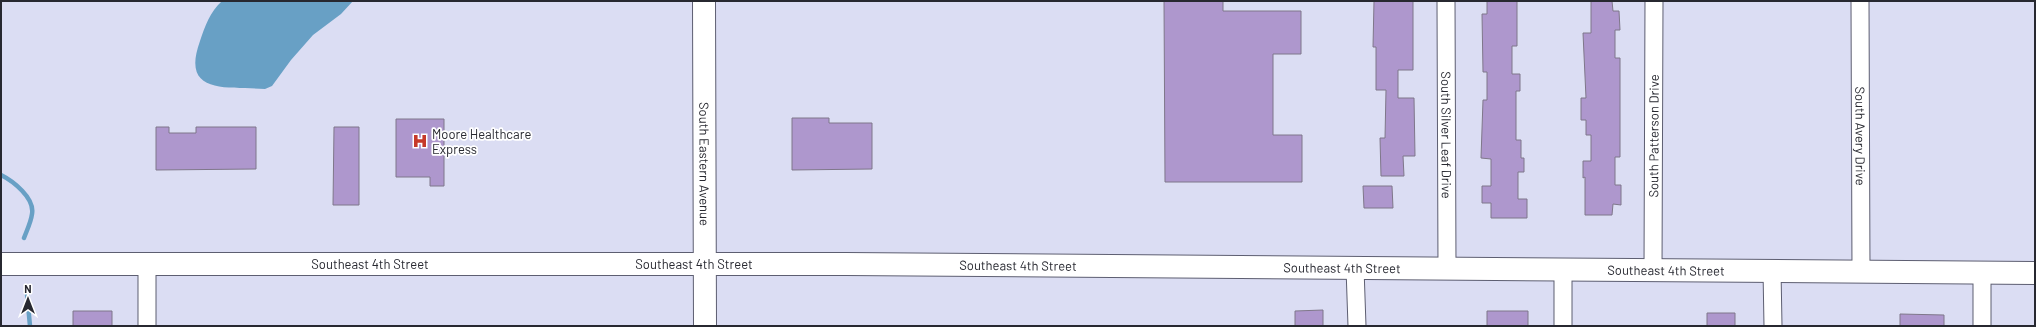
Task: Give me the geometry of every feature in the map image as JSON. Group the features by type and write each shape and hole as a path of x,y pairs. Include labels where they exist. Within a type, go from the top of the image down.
{"main road":[{"name":"South Eastern Avenue","path":"704,1 705,326"},
{"name":"Southeast 4th Street","path":"1,264 705,264 1772,270 2035,273"}],"street":[{"name":"South Silver Leaf Drive","path":"1446,1 1447,268"},
{"name":"South Patterson Drive","path":"1653,270 1654,1"},
{"name":"South Avery Drive","path":"1860,1 1861,271"},
{"path":"147,265 147,326"},
{"path":"1356,268 1357,326"},
{"path":"1562,269 1563,326"},
{"path":"1772,270 1773,326"},
{"path":"1982,272 1982,326"}],"water":[{"path":"222,1 353,1 341,14 313,35 291,60 272,86 265,89 223,87 211,84 202,80 197,71 196,59 200,41 208,20"}],"building":[{"path":"1164,1 1223,1 1223,11 1301,11 1301,54 1273,54 1273,135 1302,135 1302,182 1165,182"},
{"path":"1374,1 1413,1 1413,70 1398,70 1398,98 1414,98 1415,156 1403,156 1404,176 1381,176 1380,138 1385,138 1386,90 1376,90 1376,47 1373,47"},
{"path":"1487,1 1517,1 1517,46 1512,46 1512,74 1520,74 1520,91 1516,91 1516,140 1521,140 1521,158 1524,158 1524,172 1518,172 1518,199 1527,199 1527,218 1491,218 1491,203 1482,203 1482,186 1491,186 1491,159 1481,158 1483,100 1487,100 1487,72 1483,72 1482,14 1487,14"},
{"path":"1591,1 1612,1 1613,11 1619,11 1620,30 1615,30 1615,58 1620,58 1620,157 1615,157 1615,185 1621,185 1621,205 1613,204 1612,215 1585,215 1585,177 1583,178 1583,161 1591,161 1591,135 1586,135 1586,120 1581,120 1581,98 1586,98 1583,33 1591,33"},
{"path":"792,118 829,118 829,123 872,123 872,169 792,170"},
{"path":"396,119 444,119 444,186 430,186 430,177 396,177"},
{"path":"156,127 169,127 169,133 196,133 196,127 256,127 256,169 156,170"},
{"path":"334,127 359,127 359,205 333,205"},
{"path":"1363,186 1392,186 1393,208 1364,208"},
{"path":"1323,310 1323,326 1295,326 1295,311"},
{"path":"73,311 112,311 112,326 73,326"},
{"path":"1487,311 1528,311 1528,326 1487,326"},
{"path":"1707,313 1735,313 1735,326 1707,326"},
{"path":"1900,314 1944,315 1944,326 1900,326"}],"waterway":[{"path":"1,175 17,186 27,196 30,202 32,214 24,238"},
{"path":"27,294 30,326"}],"place":[{"name":"Moore Healthcare Express","path":"420,141"}]}
